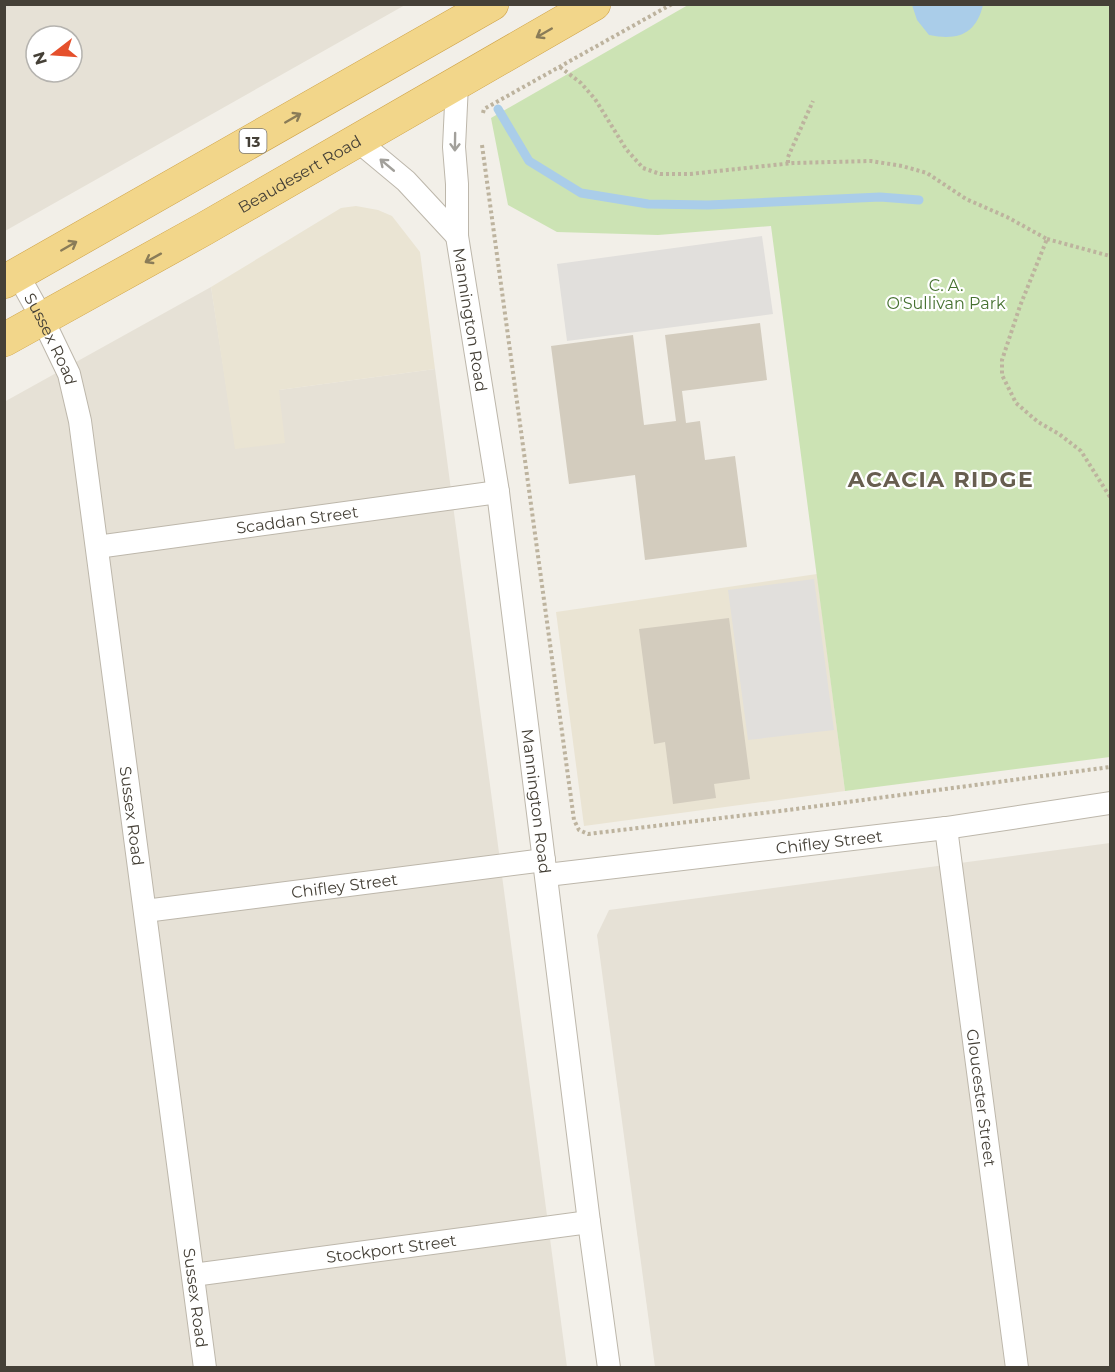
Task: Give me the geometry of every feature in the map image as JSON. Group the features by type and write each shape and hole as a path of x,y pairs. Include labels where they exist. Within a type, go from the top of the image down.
{"highway":[{"name":"13","path":"11,279 492,4"},
{"name":"Beaudesert Road","path":"4,340 358,141 594,4"}],"street":[{"name":"Mannington Road","path":"457,84 454,147 457,236 498,492 609,1368"},
{"name":"Mannington Road","path":"358,141 405,181 457,236"},
{"name":"Sussex Road","path":"11,279 43,320 69,374 75,393 205,1368"},
{"name":"Scaddan Street","path":"97,547 498,492"},
{"name":"Chifley Street","path":"145,911 545,867 946,828 1110,803"},
{"name":"Gloucester Street","path":"946,828 1017,1368"},
{"name":"Stockport Street","path":"193,1275 589,1222"}],"path":[{"path":"481,118 484,110 672,4"},
{"path":"560,68 581,82 596,99 626,149 643,168 660,174 690,174 788,163 871,161 902,166 927,173 966,199 1007,217 1047,239 1110,256"},
{"path":"788,163 788,157 813,100"},
{"path":"482,140 574,820 579,830 588,834 776,812 1110,767"},
{"path":"1047,239 1020,306 1002,360 1002,375 1016,403 1038,422 1081,451 1110,497"}],"shaded area":[{"path":"5,4 405,5 5,231"},
{"path":"356,206 378,210 392,216 420,252 435,369 279,390 285,443 235,449 211,287 341,208"},
{"path":"762,236 773,314 567,341 557,264"},
{"path":"211,287 236,449 279,390 435,369 567,1367 5,1367 4,402"},
{"path":"817,574 845,791 584,826 556,612"},
{"path":"814,579 834,730 748,740 728,590"},
{"path":"1110,843 1110,1367 655,1367 597,935 609,910"}],"green space":[{"name":"C. A. O'Sullivan Park","path":"688,5 1110,5 1110,757 845,791 771,226 658,235 557,232 508,205 491,118"}],"water":[{"path":"912,4 983,5 976,23 970,29 957,36 939,37 929,35 917,20"}],"building":[{"path":"760,323 767,380 682,391 686,423 700,421 705,460 735,456 747,547 645,560 635,475 569,484 551,346 633,335 644,425 676,421 665,335"},
{"path":"729,618 750,779 714,784 716,798 673,804 665,742 654,744 639,629"}],"waterway":[{"path":"498,109 529,161 581,193 648,204 708,205 880,197 919,200"}],"district":[{"name":"ACACIA RIDGE","path":"941,479"}]}
